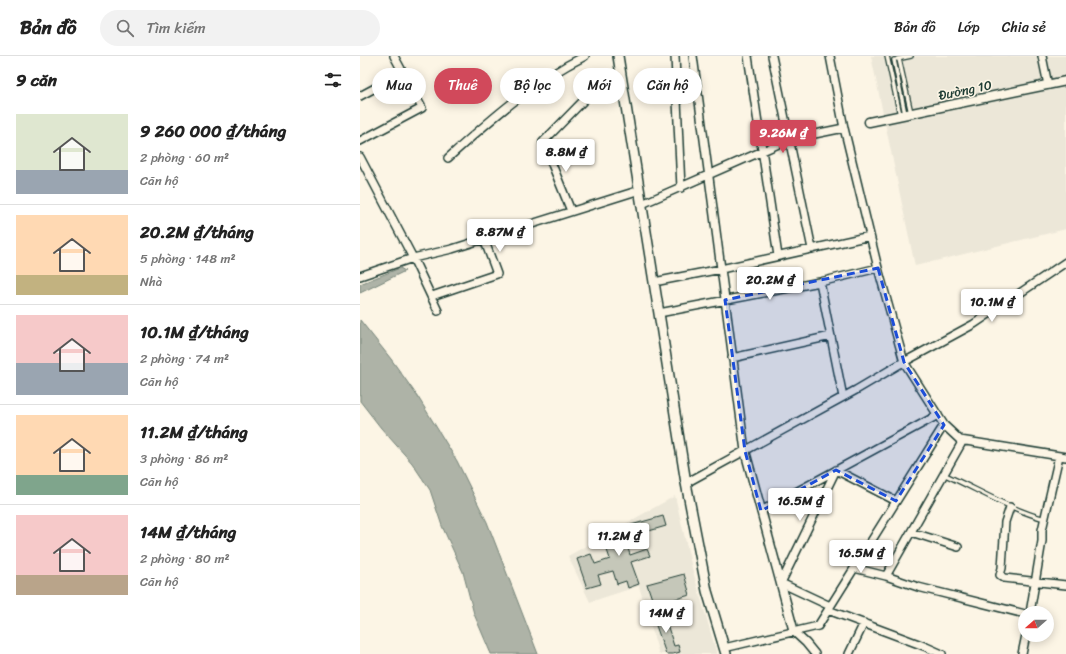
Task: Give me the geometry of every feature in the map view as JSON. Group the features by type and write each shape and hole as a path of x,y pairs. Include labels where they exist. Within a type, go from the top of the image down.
{"main road":[{"path":"618,56 620,68"},
{"path":"625,100 686,483 706,591 725,651"}],"street":[{"path":"394,56 400,68"},
{"path":"448,158 485,125 522,96 556,71 585,56"},
{"path":"675,56 682,188"},
{"path":"693,56 745,451 794,632 815,654"},
{"path":"748,56 778,256"},
{"path":"772,56 812,249"},
{"path":"830,56 844,128 870,236 904,362 944,425 960,440 1063,456 1045,519 1031,606"},
{"path":"1042,56 1048,85"},
{"name":"Đường 10","path":"869,122 1066,81"},
{"path":"360,96 372,90"},
{"path":"360,141 422,108 420,104"},
{"path":"571,211 543,142 580,104"},
{"path":"642,204 682,188 789,140 844,128"},
{"path":"360,157 413,258 438,311"},
{"path":"360,276 413,258 452,248 640,190"},
{"path":"654,282 721,269 870,236"},
{"path":"432,296 497,274 484,238"},
{"path":"686,483 974,324 1066,262"},
{"path":"659,313 820,282 878,268"},
{"path":"820,282 843,397"},
{"path":"732,358 831,336"},
{"path":"761,511 938,415"},
{"path":"725,651 818,626 944,425"},
{"path":"886,576 961,444 960,440"},
{"path":"836,470 896,501"},
{"path":"781,583 836,470"},
{"path":"1010,507 1005,522 1000,575 1004,578 1035,583 1066,585"},
{"path":"911,532 958,547"},
{"path":"854,568 886,576 918,587 1018,612"},
{"path":"781,583 864,624 942,654"},
{"path":"848,654 864,624"},
{"path":"1022,654 1025,642"}],"lane":[{"path":"887,56 905,114"},
{"path":"889,62 911,56"},
{"path":"899,59 905,114"},
{"path":"894,60 905,114"},
{"path":"943,474 973,487 1010,507 1045,519"}],"highlighted area":[{"path":"878,268 904,362 944,425 896,501 836,470 761,511 745,451 725,300"}],"shaded area":[{"path":"871,56 1066,56 1066,229 915,266"},
{"path":"400,268 405,271 360,293 360,284"},
{"path":"360,320 391,359 418,397 457,461 487,522 538,654 491,654 474,614 463,572 442,526 430,490 412,463 381,428 360,401"},
{"path":"675,496 692,568 717,654 659,654 639,586 590,602 568,556"}],"building":[{"path":"663,516 666,526 625,538 630,555 647,549 650,556 631,562 639,584 628,588 626,581 617,584 613,571 598,575 601,584 587,588 577,559 591,554 595,564 610,559 605,544 613,541 612,536 632,530 631,525"},
{"path":"684,574 690,595 654,605 647,584"},
{"path":"668,612 670,620 666,621 674,646 678,645 680,652 673,654 666,654 653,617"}]}
